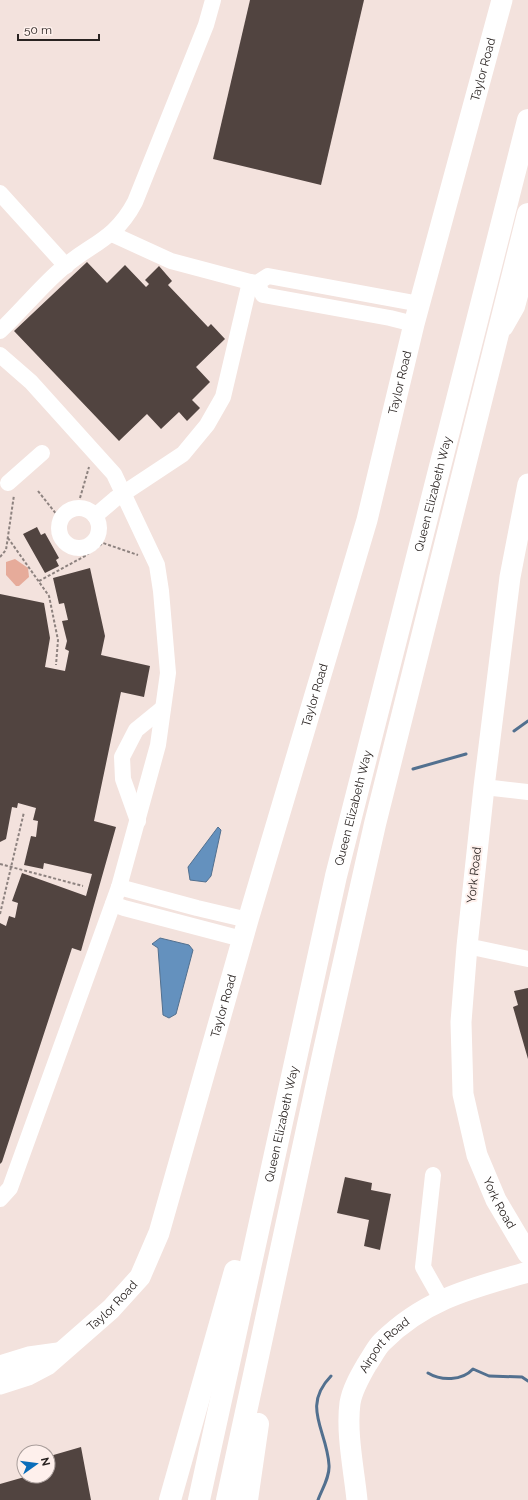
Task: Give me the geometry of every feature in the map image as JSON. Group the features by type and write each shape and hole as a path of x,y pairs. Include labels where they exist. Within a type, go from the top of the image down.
{"highway":[{"name":"Queen Elizabeth Way","path":"199,1500 338,868 528,120"},
{"path":"227,1500 323,1055 375,824 528,214"},
{"path":"170,1500 303,1027"},
{"path":"247,1500 255,1442 323,1055"}],"main road":[{"name":"Taylor Road","path":"0,1384 28,1374 47,1364 111,1309 140,1277 159,1233 242,939 367,520 414,324 502,0"},
{"name":"York Road","path":"528,484 510,577 466,946 460,1022 463,1094 477,1155 496,1200 528,1254"},
{"name":"Airport Road","path":"357,1500 350,1434 350,1403 360,1376 381,1342 412,1318 441,1299 473,1287 528,1272"},
{"path":"0,1366 29,1357 58,1353"}],"street":[{"path":"0,331 66,266 112,234 127,217 135,202 206,26 213,0"},
{"path":"0,193 66,266"},
{"path":"112,234 171,261 253,282 268,276 420,304"},
{"path":"495,347 516,307 528,266"},
{"path":"253,282 263,295 390,318 414,324"},
{"path":"96,516 115,499 183,454 208,425 222,397 253,282"},
{"path":"0,355 31,382 114,474 157,565 161,591 168,673 158,745 119,887 10,1188 0,1199"},
{"path":"11,488 42,453"},
{"path":"77,508 90,511 96,516 100,527 97,539 83,552 70,546 61,538 59,532 61,520 65,514 77,508"},
{"path":"138,821 123,779 122,757 136,730 163,708"},
{"path":"484,787 528,792"},
{"path":"119,887 248,920"},
{"path":"113,904 242,939"},
{"path":"466,946 528,959"},
{"path":"433,1175 423,1266 441,1299"}],"path":[{"path":"80,498 89,467"},
{"path":"0,557 6,550 8,538 11,488"},
{"path":"38,491 61,520"},
{"path":"8,538 49,596 58,640 56,665"},
{"path":"38,581 83,552 103,543 136,556 151,552"},
{"path":"0,914 24,812"},
{"path":"0,864 83,886"}],"shaded area":[{"path":"15,559 28,568 29,577 19,586 16,586 6,575 6,562"}],"water":[{"path":"218,827 221,830 211,876 206,882 190,880 188,867"},
{"path":"160,938 189,945 193,950 176,1014 169,1018 163,1015 158,948 152,944"}],"building":[{"path":"250,0 364,0 321,185 213,159"},
{"path":"87,262 107,283 125,265 146,287 149,284 145,280 159,266 172,281 168,285 208,327 211,324 225,339 196,367 210,382 192,400 200,408 187,421 179,412 161,429 147,414 119,441 14,331"},
{"path":"37,527 41,535 45,533 59,558 56,560 59,566 45,573 23,534"},
{"path":"90,568 105,636 101,655 150,666 144,697 121,692 94,821 116,827 81,951 72,948 2,1162 0,1164 0,923 6,926 9,916 15,918 18,903 12,901 22,873 86,896 92,874 44,863 43,869 24,865 31,836 36,837 38,821 33,820 36,808 18,803 17,808 12,807 6,839 0,842 0,594 44,603 50,638 45,667 65,671 69,651 65,649 67,641 62,621 68,620 64,603 59,604 53,578"},
{"path":"528,988 528,1059 513,1007 518,1005 514,991"},
{"path":"345,1177 372,1183 371,1190 391,1194 380,1250 364,1246 369,1220 337,1213"},
{"path":"81,1447 91,1500 0,1500 0,1484 16,1479 16,1484 56,1484 56,1454"}],"waterway":[{"path":"514,731 528,721"},
{"path":"413,769 466,754"},
{"path":"428,1373 433,1376 457,1378 473,1369 489,1376 522,1377 528,1381"},
{"path":"318,1500 329,1469 327,1452 318,1419 318,1398 322,1387 331,1376"}]}
